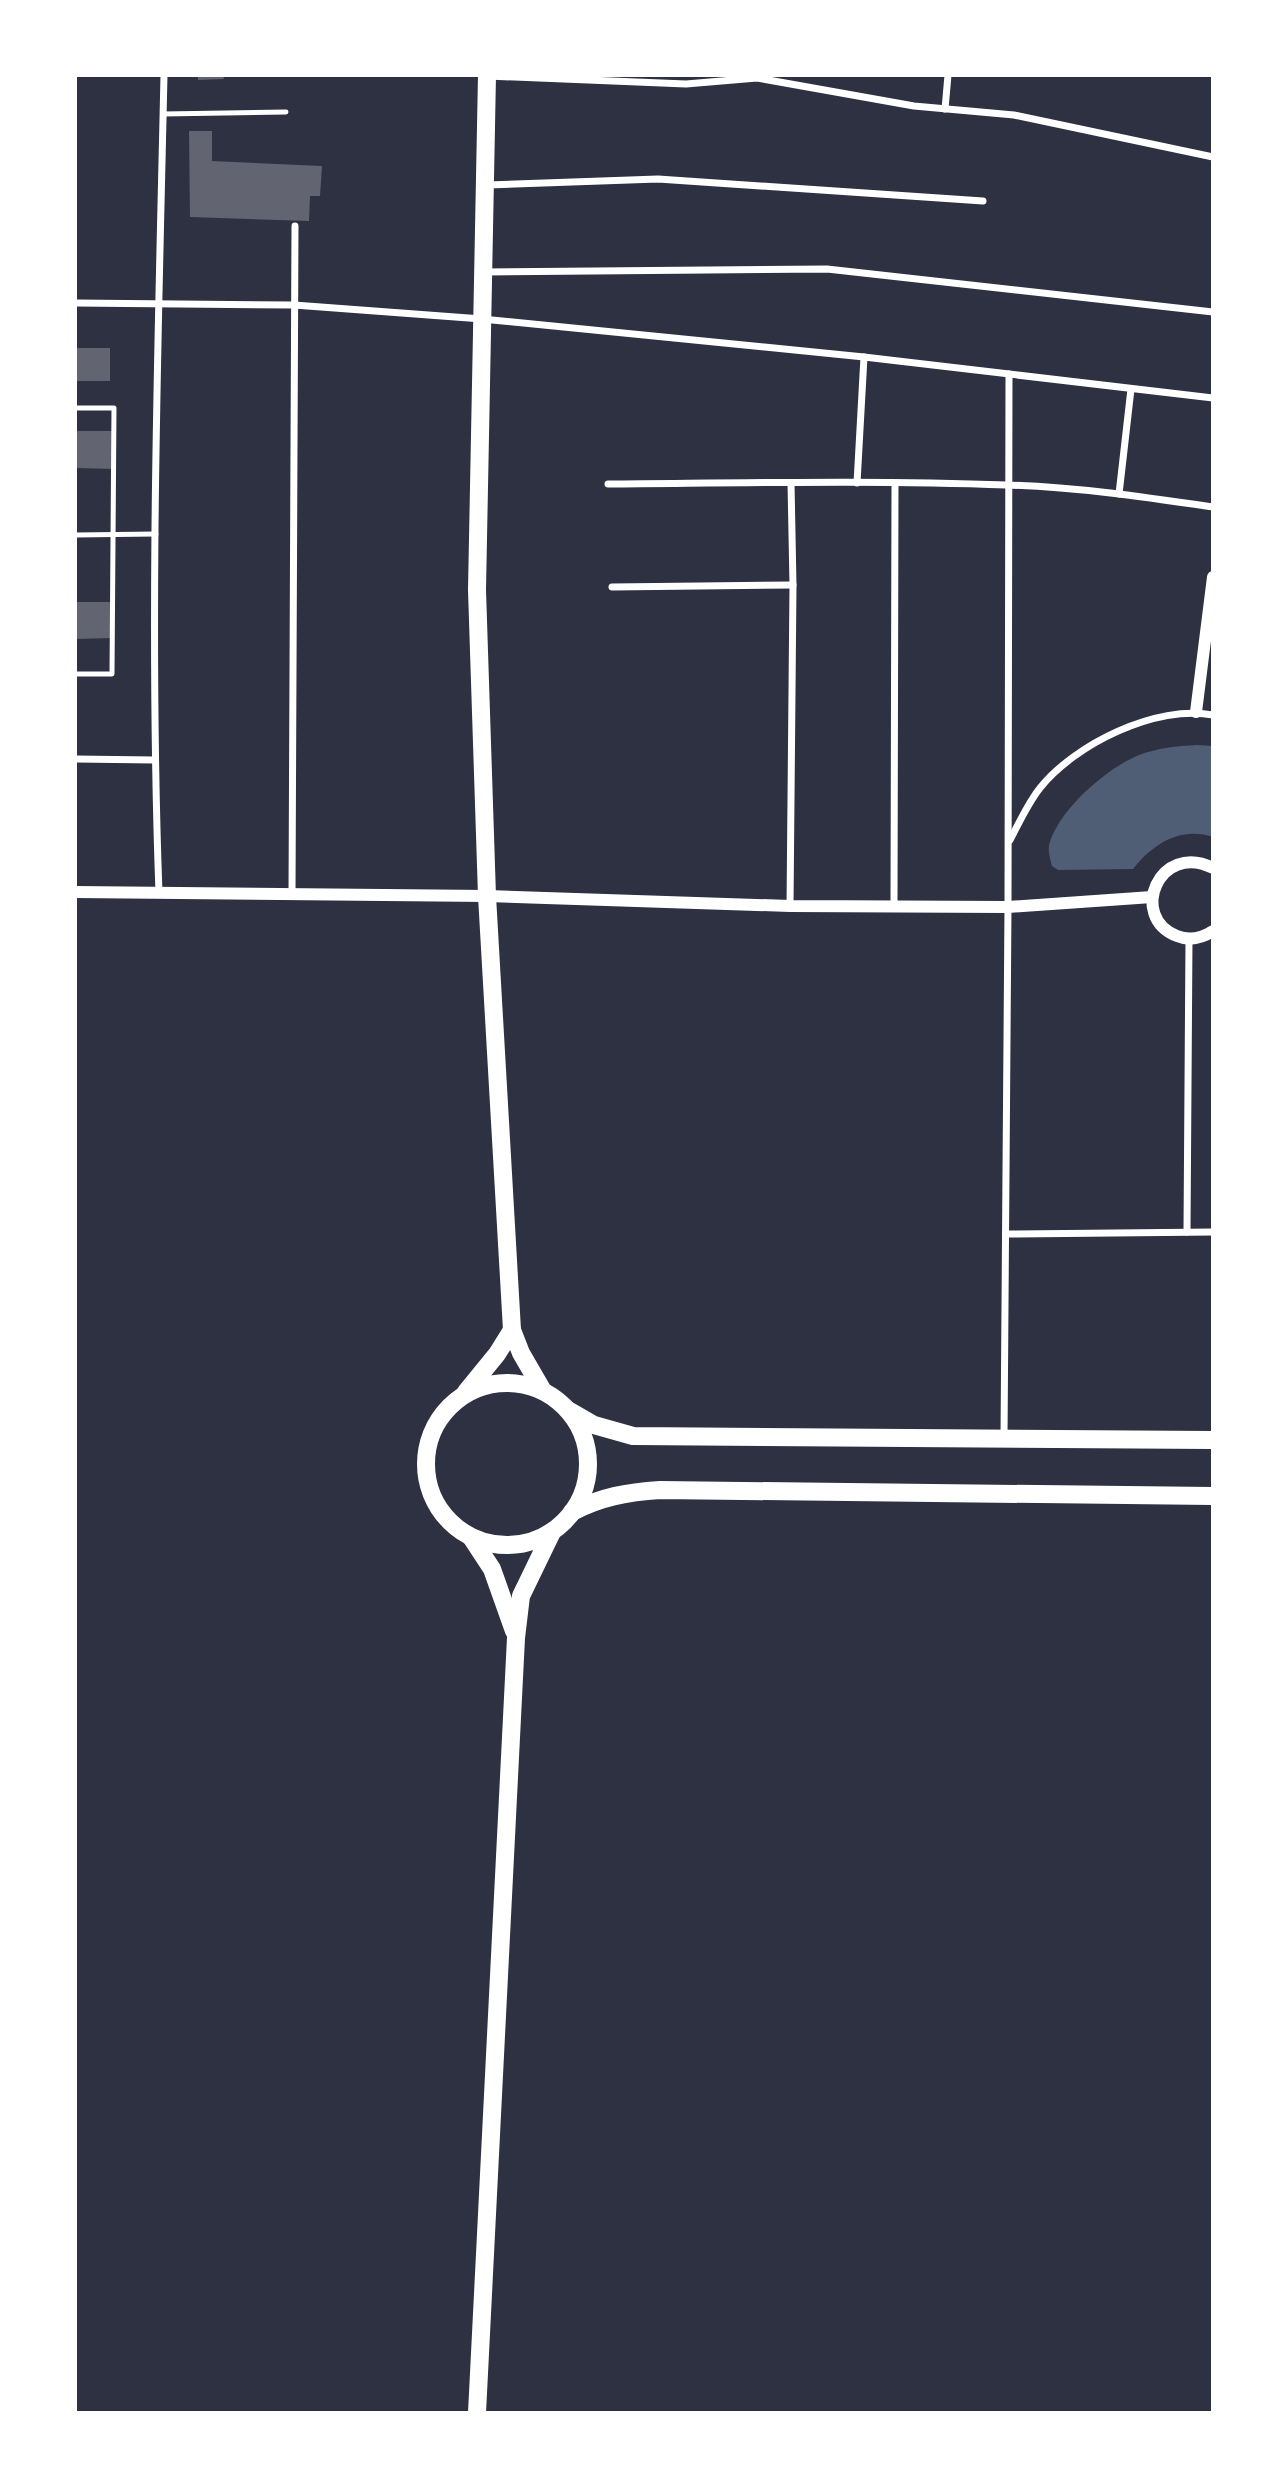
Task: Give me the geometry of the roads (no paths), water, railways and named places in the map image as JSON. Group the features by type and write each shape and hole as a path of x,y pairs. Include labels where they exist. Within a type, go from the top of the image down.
{"main road":[{"path":"486,76 477,590 487,896 512,1330 521,1353 543,1391"},
{"path":"512,1330 497,1354 462,1396 442,1415 429,1441 426,1469 433,1496 448,1520 471,1537 498,1545 526,1543 552,1532"},
{"path":"462,1396 481,1386 502,1382 523,1384 543,1391 594,1425 633,1436 1213,1440"},
{"path":"477,2413 516,1638 521,1596 552,1532 572,1512 588,1473 587,1452 581,1431 568,1410"},
{"path":"572,1512 590,1503 620,1494 660,1490 1213,1496"},
{"path":"471,1537 492,1569 516,1638"}],"street":[{"path":"159,893 154,760 164,75"},
{"path":"945,109 948,75"},
{"path":"486,76 686,84 703,79 757,78 914,106 1014,116 1213,157"},
{"path":"483,186 658,179 983,201"},
{"path":"292,894 295,226"},
{"path":"483,272 827,269 1213,312"},
{"path":"75,303 294,305 482,319 864,357 1213,398"},
{"path":"858,482 864,357"},
{"path":"1004,1439 1009,374"},
{"path":"1119,494 1130,389"},
{"path":"790,906 793,585 791,482"},
{"path":"608,484 858,482 1008,485 1119,494 1213,507"},
{"path":"894,906 895,484"},
{"path":"1196,712 1213,577"},
{"path":"612,587 793,585"},
{"path":"1008,842 1039,789 1076,754 1115,732 1143,722 1196,712 1213,715"},
{"path":"75,759 154,760"},
{"path":"1213,868 1202,863 1180,863 1160,876 1152,897 1156,917 1162,926 1179,937 1199,938 1213,931"},
{"path":"75,892 487,896 790,906 1008,907 1152,897"},
{"path":"1187,1232 1189,939"},
{"path":"1006,1234 1213,1232"}],"lane":[{"path":"163,114 286,112"},
{"path":"75,408 114,408 113,674 75,674"},
{"path":"75,535 156,534"}],"water":[{"path":"1213,746 1213,837 1189,834 1168,840 1149,852 1133,869 1058,870 1052,866 1049,845 1054,832 1073,805 1099,780 1139,755 1167,748"}]}
